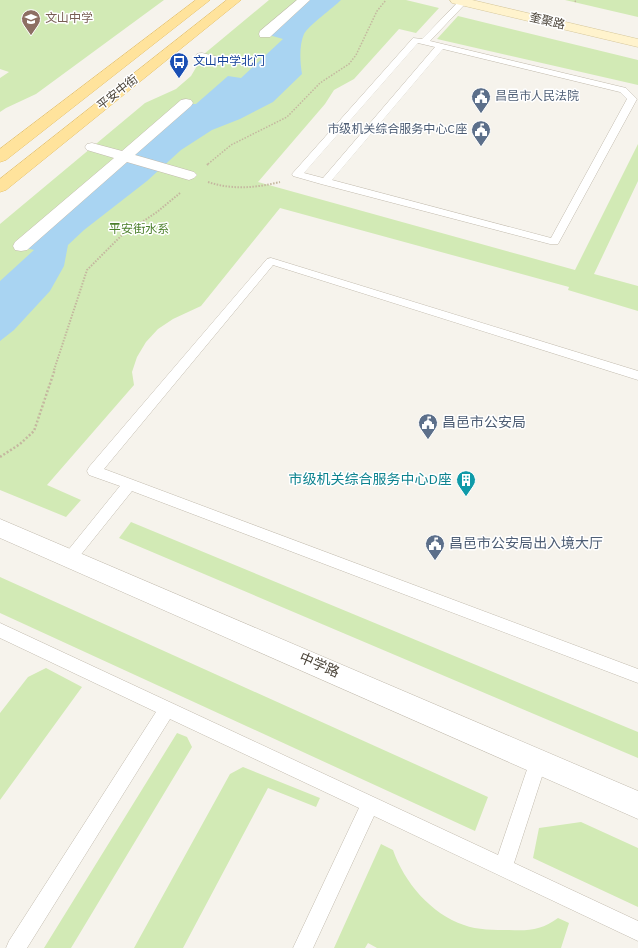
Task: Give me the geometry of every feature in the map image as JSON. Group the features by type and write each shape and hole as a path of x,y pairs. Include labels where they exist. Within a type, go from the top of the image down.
{"main road":[{"name":"平安中街","path":"0,157 204,0"},
{"name":"平安中街","path":"0,187 235,0"},
{"name":"奎聚路","path":"459,1 638,43"}],"street":[{"path":"264,34 304,0"},
{"path":"202,57 218,61"},
{"path":"21,246 186,102"},
{"path":"92,147 192,176"},
{"name":"中学路","path":"0,528 638,805"}],"lane":[{"path":"424,42 459,1"},
{"path":"416,40 441,46 623,90 632,99 554,242 296,174 416,40"},
{"path":"325,182 441,46"},
{"path":"638,376 271,261 94,471 638,676"},
{"path":"70,558 130,484"},
{"path":"0,630 638,931"},
{"path":"16,948 167,709"},
{"path":"503,868 538,761"},
{"path":"303,948 370,805"}],"path":[{"path":"0,457 20,444 34,431 87,270 121,236 157,212 192,176 231,145 287,117 320,83 349,64 356,55 377,11 386,0"},
{"path":"192,176 217,186 241,188 264,186 282,182 296,174"}],"green space":[{"path":"0,0 164,0 36,94 0,112 0,78 9,72 0,69"},
{"name":"平安街水系","path":"269,0 406,0 439,8 416,33 399,29 354,79 334,90 325,104 258,182 575,270 638,144 638,181 594,274 638,286 638,311 568,290 569,287 280,208 201,306 173,319 158,329 146,342 137,357 132,372 134,385 47,485 81,500 66,517 0,490 0,224 145,103 176,89 191,76 204,54"},
{"path":"565,0 638,0 638,17"},
{"path":"458,16 638,60 638,85 437,39"},
{"path":"131,522 638,732 638,758 119,538"},
{"path":"0,577 488,797 475,831 0,613"},
{"path":"46,668 82,687 0,800 0,713 28,677"},
{"path":"177,733 187,737 192,747 71,948 44,948"},
{"path":"243,767 320,798 316,807 268,788 183,948 134,948 230,774"},
{"path":"581,822 638,848 638,907 533,858 539,828"},
{"path":"381,844 393,850 404,874 420,895 430,905 452,920 469,927 480,929 523,930 541,927 558,918 569,923 561,948 377,948 368,943 365,948 334,948"}],"water":[{"path":"309,0 341,0 304,34 300,54 302,74 273,102 240,119 212,130 181,150 147,181 84,230 68,245 64,266 50,291 14,330 0,341 0,281 34,250 26,248 190,104 196,104 228,76 241,78 283,39 269,35"}],"place":[{"name":"文山中学","path":"31,36"},
{"name":"文山中学北门","path":"179,79"},
{"name":"昌邑市人民法院","path":"481,114"},
{"name":"市级机关综合服务中心C座","path":"481,147"},
{"name":"昌邑市公安局","path":"428,440"},
{"name":"市级机关综合服务中心D座","path":"466,497"},
{"name":"昌邑市公安局出入境大厅","path":"435,561"}]}
